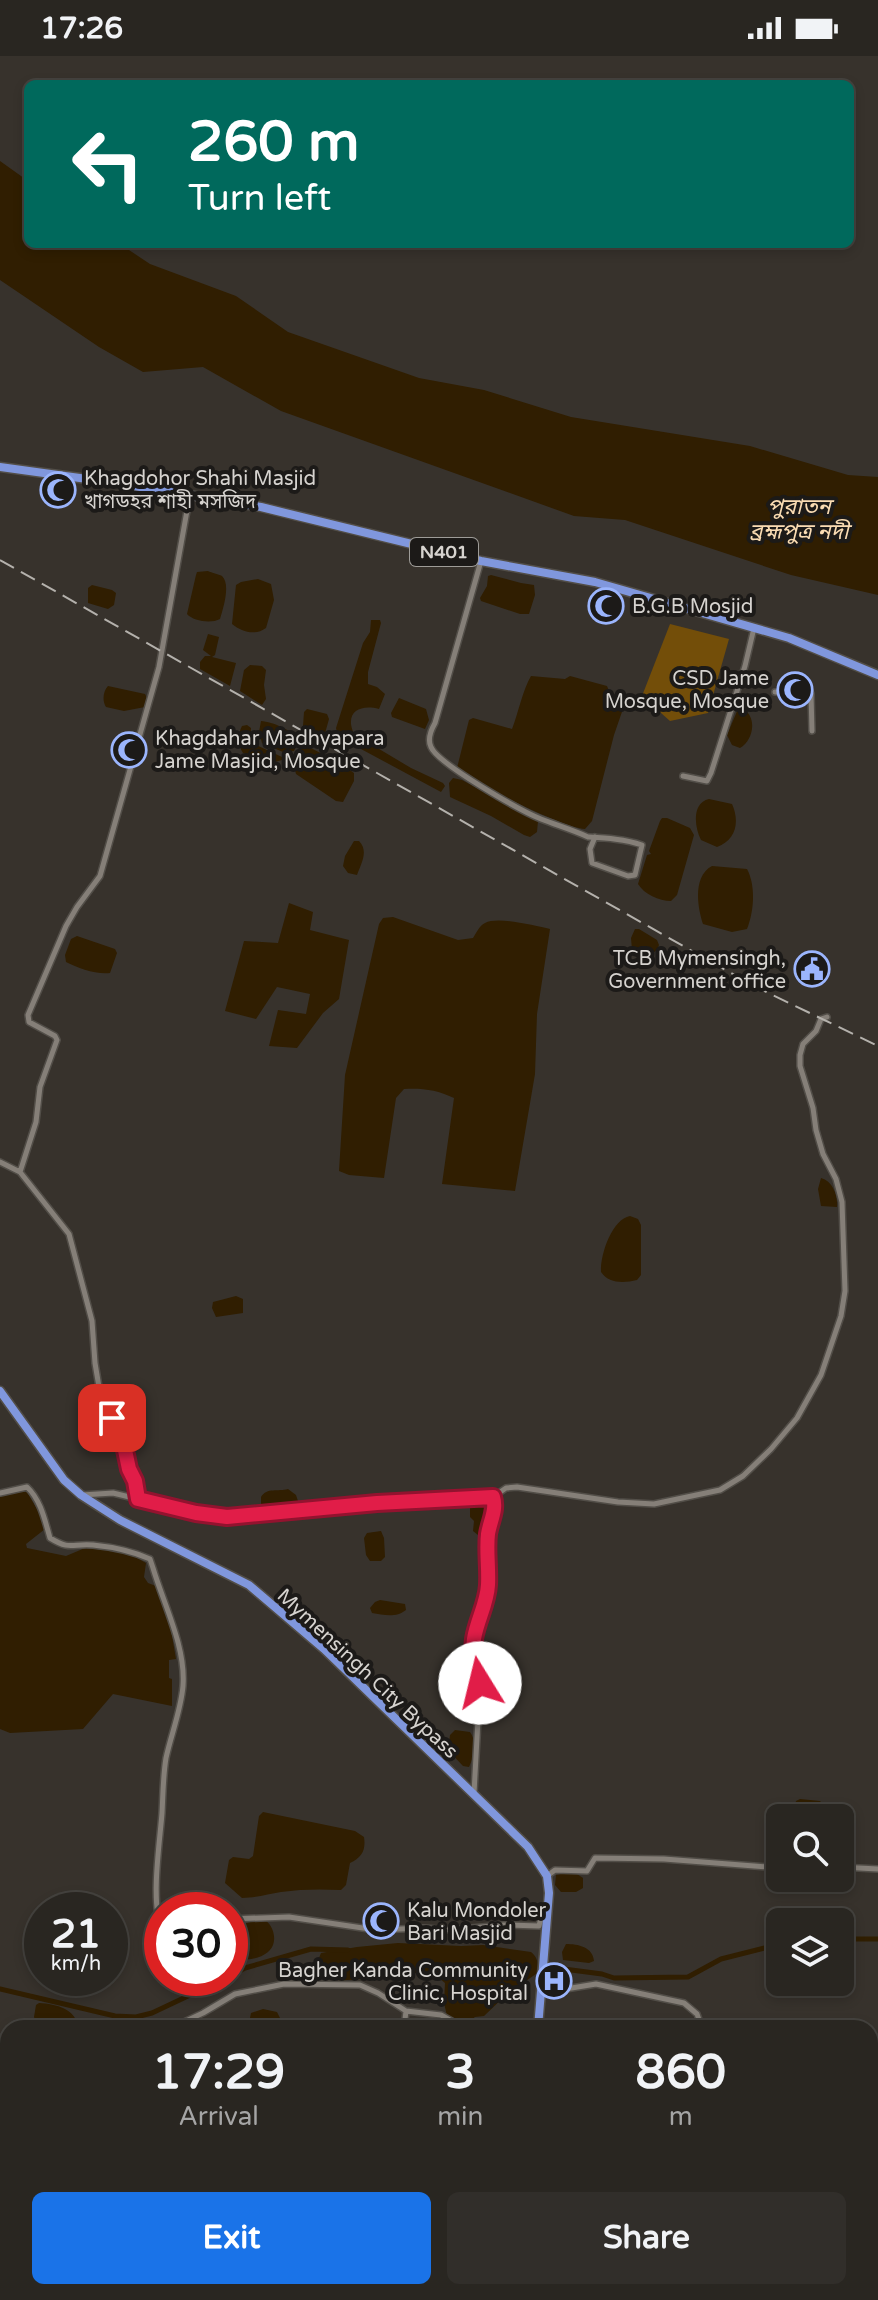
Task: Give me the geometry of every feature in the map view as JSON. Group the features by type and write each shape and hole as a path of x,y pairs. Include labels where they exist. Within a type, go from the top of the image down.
{"highway":[{"name":"N401","path":"0,467 261,507 481,561 595,582 789,638 878,675"},
{"name":"Mymensingh City Bypass","path":"0,1391 64,1480 120,1520 249,1585 324,1649 474,1794 528,1847 547,1876"},
{"path":"539,2020 549,1906 547,1876"}],"street":[{"path":"20,1172 36,1122 40,1087 57,1040 29,1022 28,1015 66,926 100,876 159,667 190,494"},
{"path":"481,561 431,730 430,746 451,769 540,819 595,837 642,845 635,875 628,876 592,863 590,849 595,837"},
{"path":"683,776 707,781 711,773 754,628"},
{"path":"775,692 811,694 812,731"},
{"path":"81,1495 113,1493 196,1513 227,1517 377,1503 493,1497 506,1488 517,1487 618,1502 654,1504 720,1490 743,1476 797,1418 821,1375 838,1328 845,1291 842,1202 836,1179 823,1154 800,1066 803,1044 816,1031 821,1019 827,1017"},
{"path":"0,1162 20,1172 69,1234 92,1321 104,1417 115,1418 119,1422 138,1499"},
{"path":"0,1493 27,1487 48,1524 50,1538 61,1545 112,1547 133,1551 150,1559 175,1636 183,1686 166,1760 157,1892"},
{"path":"474,1794 480,1683 474,1658 474,1641 488,1586 488,1535 495,1502 493,1497"},
{"path":"547,1876 555,1870 587,1871 595,1858 664,1859 766,1867"},
{"path":"854,1868 878,1869"},
{"path":"248,1918 289,1917 376,1930 450,1930 504,1925 539,1926 542,1913 549,1906"},
{"path":"188,2020 235,1994 284,1984 360,1985 406,2011 441,2015 450,2020"},
{"path":"541,1993 596,1984 684,2003 699,2020"},
{"path":"405,2020 406,2011"}],"shaded area":[{"path":"670,624 729,639 708,713 670,721 642,696"}],"water":[{"name":"পুরাতন ব্রহ্মপুত্র নদী","path":"0,161 24,178 24,248 126,248 150,264 236,296 288,332 419,378 484,390 571,417 750,446 848,475 878,477 878,595 791,575 625,520 574,516 281,411 203,367 143,372 99,347 0,280"},
{"path":"208,571 225,580 224,603 220,619 216,621 193,618 187,614 197,572"},
{"path":"488,576 534,585 535,595 529,614 481,601"},
{"path":"258,579 271,584 274,600 266,628 249,632 232,624 236,585"},
{"path":"92,585 116,593 114,605 108,609 88,603 88,588"},
{"path":"371,620 380,620 381,623 368,672 368,684 385,694 379,709 356,711 351,720 354,734 443,783 445,786 441,792 348,742 337,732 363,643 370,632"},
{"path":"208,634 219,637 212,657 236,663 230,686 200,669 200,662 205,656 211,656 203,650"},
{"path":"250,665 262,666 266,670 266,699 262,705 240,691 244,670"},
{"path":"531,676 565,679 570,676 607,686 624,706 592,821 585,829 557,821 519,804 457,768 469,720 473,718 512,729"},
{"path":"108,686 145,694 148,700 145,707 124,711 106,707 104,696"},
{"path":"399,698 426,709 429,720 425,729 392,717"},
{"path":"741,708 750,716 752,728 740,748 732,745 727,735"},
{"path":"307,709 327,714 329,719 324,737 303,726"},
{"path":"261,721 282,727 296,736 299,740 294,751 283,752 262,743 259,732"},
{"path":"242,726 251,728 250,742 282,757 282,760 271,763 243,753 239,737"},
{"path":"303,744 354,773 354,781 343,802 336,801 296,774 295,758"},
{"path":"453,778 538,821 537,832 530,837 524,835 450,797 449,783"},
{"path":"709,799 732,804 736,817 732,835 717,847 701,840 697,828 697,810 703,801"},
{"path":"667,818 690,828 694,835 677,895 671,901 652,896 638,884 660,821"},
{"path":"354,841 359,841 363,849 357,875 348,873 343,866"},
{"path":"712,866 747,869 753,899 747,929 732,932 703,924 698,900 699,884"},
{"path":"289,903 313,912 310,930 349,940 339,999 323,1013 297,1048 269,1046 278,1010 306,1014 310,994 277,987 256,1019 225,1011 244,941 278,943"},
{"path":"393,917 458,940 473,938 481,926 491,921 517,922 550,929 537,1014 535,1074 515,1191 442,1184 454,1098 424,1089 404,1089 396,1098 384,1178 349,1175 339,1171 345,1075 379,924 383,918"},
{"path":"635,929 657,940 659,945 654,952 643,955 632,950 631,938"},
{"path":"77,936 115,949 117,953 110,973 82,969 66,962 65,955 71,939"},
{"path":"821,1178 829,1182 834,1190 837,1207 821,1206 818,1189"},
{"path":"630,1216 638,1219 641,1225 641,1275 637,1280 612,1281 601,1272 605,1248 618,1224"},
{"path":"236,1296 243,1299 243,1313 216,1317 213,1302"},
{"path":"288,1489 296,1495 296,1505 270,1510 261,1506 261,1497 266,1492"},
{"path":"27,1492 45,1529 26,1544 27,1548 66,1556 85,1548 126,1552 146,1563 144,1577 156,1586 171,1630 176,1659 169,1660 172,1706 113,1694 83,1729 10,1733 0,1729 0,1496"},
{"path":"480,1500 492,1502 494,1506 487,1529 478,1535 473,1531 470,1508"},
{"path":"381,1531 385,1557 381,1561 370,1561 364,1538 367,1533"},
{"path":"380,1600 405,1604 406,1610 394,1615 372,1613 370,1608"},
{"path":"455,1730 470,1732 474,1740 469,1767 463,1766 448,1750 450,1735"},
{"path":"796,1801 820,1801 823,1804 795,1804"},
{"path":"263,1812 355,1831 364,1837 362,1853 350,1863 346,1885 341,1890 296,1890 248,1897 248,1892 235,1892 225,1883 229,1860 253,1856 259,1816"},
{"path":"570,1872 583,1878 583,1888 576,1892 561,1892 555,1885 556,1875"},
{"path":"263,1919 274,1934 268,1952 248,1959 248,1923"},
{"path":"398,1943 483,1945 531,1952 537,1962 536,1974 507,1994 484,2016 454,2020 447,2016 445,1983 435,1977 408,1973 337,1980 318,1973 317,1963 321,1953"},
{"path":"566,1944 588,1949 594,1961 563,1960 562,1952"},
{"path":"36,2005 59,2006 76,2020 35,2020"},
{"path":"263,2009 277,2012 281,2020 250,2020 251,2013"}],"waterway":[{"path":"854,1939 878,1939"},
{"path":"541,1966 614,1978 688,1977 721,1959 766,1948"},
{"path":"248,1967 311,1949 348,1950"},
{"path":"0,1989 115,2016 136,2017 188,1996"}],"railway":[{"path":"0,560 754,986 878,1046"}],"place":[{"name":"Khagdohor Shahi Masjid খাগডহর শাহী মসজিদ","path":"58,490"},
{"name":"B.G.B Mosjid","path":"606,606"},
{"name":"CSD Jame Mosque, Mosque","path":"795,690"},
{"name":"Khagdahar Madhyapara Jame Masjid, Mosque","path":"129,750"},
{"name":"TCB Mymensingh, Government office","path":"812,969"},
{"name":"Kalu Mondoler Bari Masjid","path":"381,1921"},
{"name":"Bagher Kanda Community Clinic, Hospital","path":"554,1981"}],"route":[{"path":"112,1418 119,1422 138,1499 196,1513 227,1517 377,1503 493,1497 495,1502 488,1535 488,1586 474,1641 474,1658 480,1683"}]}
